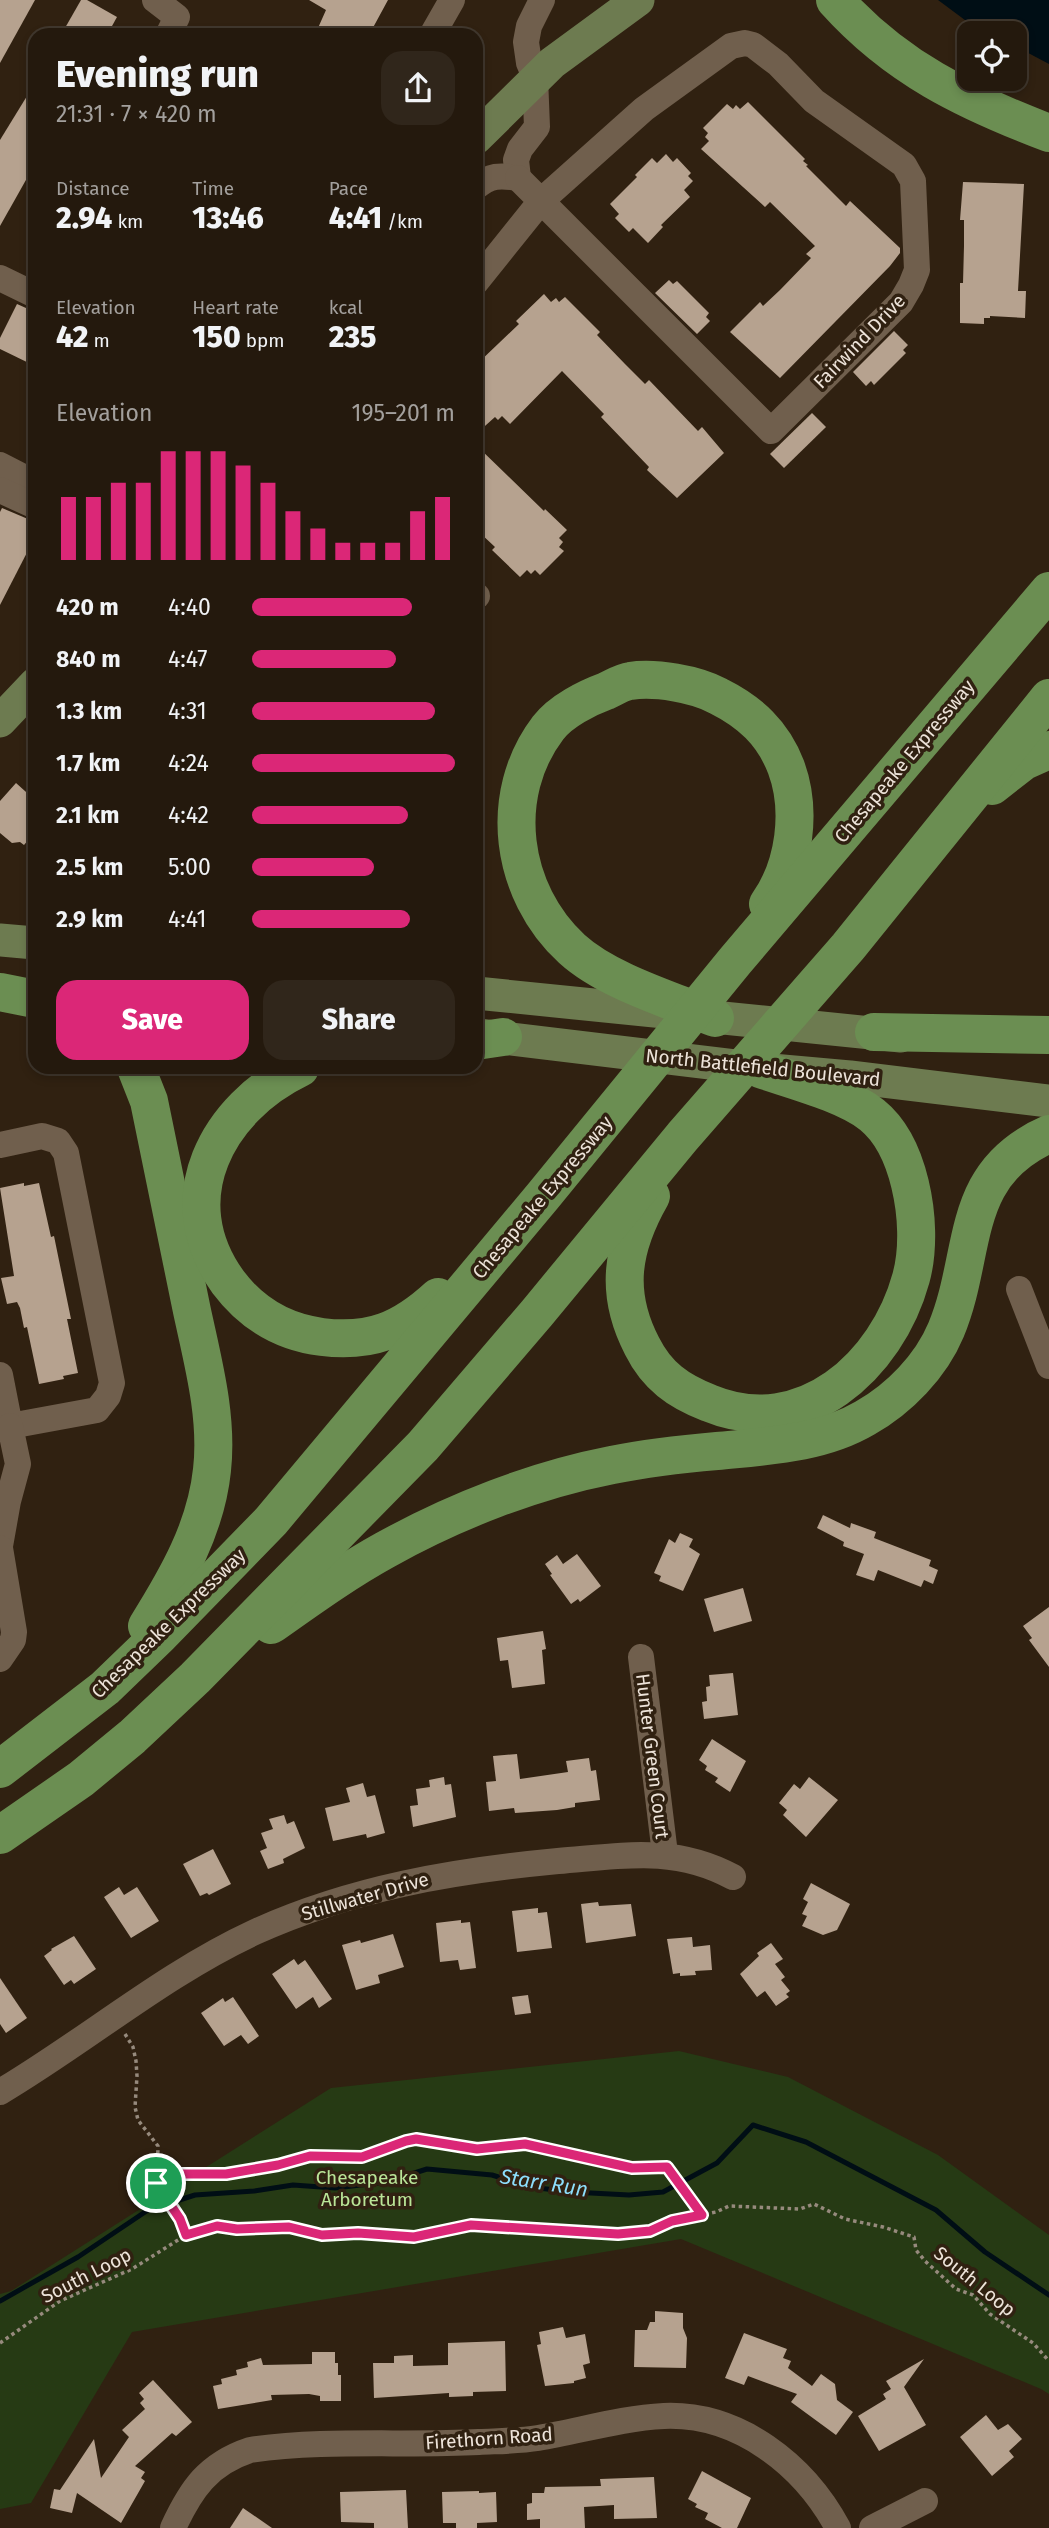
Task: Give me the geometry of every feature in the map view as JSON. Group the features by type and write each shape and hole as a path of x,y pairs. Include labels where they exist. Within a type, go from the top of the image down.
{"highway":[{"path":"835,0 878,43 913,70 950,90 1049,133"},
{"name":"Chesapeake Expressway","path":"0,1769 84,1705 160,1635 271,1521 608,1118 737,959 1049,591"},
{"path":"715,1018 603,971 572,949 543,914 520,864 516,832 517,798 528,761 550,726 586,699 630,681 682,682 731,702 762,725 785,764 792,784 796,811 788,862 782,881 745,935 737,959"},
{"path":"0,1835 81,1779 132,1737 195,1678 423,1446 683,1136 848,947 1049,698"},
{"path":"952,817 1024,761 1049,750"},
{"path":"0,992 28,998"},
{"path":"874,1032 1049,1035"},
{"path":"683,1136 638,1217 630,1240 625,1267 626,1294 636,1335 652,1365 672,1384 693,1397 714,1405 737,1412 766,1414 790,1410 817,1400 838,1388 879,1348 901,1307 912,1276 915,1253 913,1196 905,1163 894,1141 872,1115 832,1093 760,1069"},
{"path":"84,1705 146,1628 178,1576 196,1534 212,1469 214,1438 201,1354 149,1101 138,1074"},
{"path":"290,1074 266,1088 229,1122 214,1151 205,1178 201,1216 208,1247 223,1275 242,1300 264,1317 306,1335 340,1339 372,1336 398,1328 424,1310 543,1196"},
{"path":"195,1678 376,1555 491,1501 609,1466 663,1456 769,1446 819,1437 867,1418 909,1384 941,1342 956,1299 970,1229 980,1200 992,1178 1018,1152 1049,1134"}],"main road":[{"path":"483,131 535,77 636,0"},
{"path":"0,721 28,691"},
{"path":"0,940 28,942"},
{"path":"0,976 28,980"},
{"path":"483,994 874,1032 1049,1054"},
{"name":"North Battlefield Boulevard","path":"485,1038 1049,1101"}],"street":[{"path":"155,0 177,18 172,28"},
{"path":"436,28 452,0"},
{"path":"483,181 499,175 518,178 516,160 520,149 537,127 535,77 528,63 526,42 529,26 542,0"},
{"name":"Fairwind Drive","path":"483,273 541,201 655,101 731,46 745,43 753,45 814,101 904,166 912,181 917,270 901,302 771,430 541,201 518,178"},
{"path":"0,278 28,292"},
{"path":"0,465 28,479"},
{"path":"0,490 28,503"},
{"path":"0,1145 42,1136 58,1140 66,1153 112,1383 108,1396 97,1410 10,1426"},
{"path":"1019,1289 1049,1366"},
{"path":"0,1375 18,1464 0,1547 14,1632 13,1640 0,1659"},
{"name":"Hunter Green Court","path":"641,1657 665,1854"},
{"name":"Stillwater Drive","path":"0,2092 152,1990 214,1954 254,1933 323,1904 384,1886 442,1875 634,1854 665,1854 712,1865 733,1877"},
{"name":"Firethorn Road","path":"173,2528 188,2495 205,2475 237,2454 250,2450 536,2438 618,2421 665,2416 709,2421 729,2427 764,2444 808,2483 838,2528"},
{"path":"873,2528 925,2501"}],"path":[{"path":"114,2018 132,2047 138,2076 135,2108 138,2120 158,2146 156,2183 180,2219 186,2235"},
{"path":"156,2183 177,2174 226,2174 310,2156 362,2157 416,2139 477,2149 525,2144 632,2168 667,2167 702,2215"},
{"name":"South Loop","path":"0,2343 60,2301 132,2269 186,2235 217,2226 237,2229 289,2227 322,2235 358,2233 414,2237 471,2225 586,2234 636,2233 729,2206 800,2208 814,2204 845,2219 915,2237 916,2250 925,2261 956,2289 973,2295 990,2314 1033,2343 1049,2361"}],"green space":[{"name":"Chesapeake Arboretum","path":"679,2051 788,2077 938,2155 1049,2235 1049,2394 681,2239 132,2332 31,2503 0,2509 0,2294 11,2291 331,2088"}],"shaded area":[{"path":"938,0 1049,0 1049,64 1027,52 1027,21 966,21"}],"building":[{"path":"0,0 35,0 0,63"},
{"path":"81,0 87,0 117,17 111,28 65,28"},
{"path":"309,0 388,0 373,28 318,28 326,10"},
{"path":"28,94 28,176 0,226 0,140"},
{"path":"748,102 805,159 803,161 808,165 806,166 846,206 850,201 900,248 900,253 890,266 780,378 730,332 760,302 763,306 780,290 811,258 806,254 815,246 770,202 765,207 701,149 709,141 705,137 708,133 703,128 727,104 733,109 736,105 740,109"},
{"path":"666,154 673,162 677,158 691,173 688,176 693,181 684,190 690,197 661,225 663,227 648,243 633,228 629,232 615,218 619,214 610,204 652,158 657,163"},
{"path":"963,182 1024,184 1018,291 1026,291 1025,318 990,316 984,318 984,324 960,323 964,246 964,220 960,220"},
{"path":"669,280 673,284 677,281 709,313 706,317 710,321 697,334 655,293"},
{"path":"544,294 551,302 556,298 559,302 565,297 600,332 597,335 645,384 649,380 698,431 702,427 724,453 677,498 647,470 649,467 601,417 604,414 562,371 510,424 502,416 498,420 495,417 483,428 483,358 519,324 516,321"},
{"path":"17,304 28,309 28,363 0,349 0,338"},
{"path":"894,331 908,345 903,350 906,353 874,385 871,381 866,386 853,372"},
{"path":"812,413 826,427 784,468 770,454"},
{"path":"483,452 567,530 559,538 563,542 559,547 564,551 540,575 535,570 531,574 527,570 520,577 492,550 495,547 483,536"},
{"path":"2,508 28,519 28,551 0,605"},
{"path":"16,783 28,794 28,840 24,845 20,842 12,843 0,833 0,801"},
{"path":"24,1183 24,1186 39,1183 51,1237 54,1236 71,1319 67,1319 78,1373 39,1384 27,1327 24,1328 17,1302 7,1304 1,1278 14,1276 0,1188"},
{"path":"823,1515 850,1528 851,1523 876,1532 874,1538 931,1560 929,1566 938,1570 933,1584 924,1580 921,1587 878,1570 874,1581 856,1575 864,1554 843,1546 844,1542 817,1528"},
{"path":"680,1533 693,1539 689,1547 700,1554 683,1591 659,1581 661,1576 654,1573 669,1539 675,1543"},
{"path":"577,1554 601,1586 580,1602 578,1599 571,1604 545,1564 557,1555 563,1564"},
{"path":"743,1588 752,1621 714,1632 704,1599"},
{"path":"1049,1607 1049,1667 1029,1640 1032,1638 1023,1626"},
{"path":"543,1631 546,1649 542,1650 545,1684 512,1688 508,1660 500,1661 497,1638"},
{"path":"733,1673 738,1715 704,1719 702,1702 707,1701 709,1675"},
{"path":"712,1739 746,1761 730,1792 715,1782 718,1778 705,1770 707,1766 699,1760"},
{"path":"517,1754 520,1779 568,1772 566,1761 589,1758 591,1771 596,1770 600,1800 575,1803 575,1807 557,1810 515,1813 514,1808 489,1811 486,1782 496,1781 493,1756"},
{"path":"444,1777 445,1785 451,1784 456,1817 413,1827 410,1806 418,1805 416,1789 430,1787 429,1780"},
{"path":"809,1777 838,1800 806,1837 783,1815 787,1810 779,1803 794,1784 800,1789"},
{"path":"363,1783 367,1797 375,1795 385,1833 367,1838 366,1834 333,1841 325,1808 350,1802 346,1788"},
{"path":"284,1815 287,1824 294,1821 305,1848 283,1859 284,1863 268,1869 260,1851 267,1848 261,1833 273,1829 269,1819"},
{"path":"213,1849 231,1884 209,1895 207,1893 200,1896 183,1864"},
{"path":"811,1883 850,1904 837,1930 823,1935 802,1926 807,1916 802,1914 808,1902 803,1899"},
{"path":"119,1887 124,1895 137,1887 159,1921 131,1938 104,1897"},
{"path":"598,1902 599,1906 631,1904 636,1936 586,1943 581,1904"},
{"path":"538,1908 538,1913 547,1912 552,1948 517,1952 512,1911"},
{"path":"461,1920 461,1923 470,1922 476,1968 460,1970 458,1960 440,1962 436,1923"},
{"path":"393,1934 404,1967 378,1975 380,1983 356,1990 342,1945"},
{"path":"74,1936 96,1969 74,1984 71,1980 64,1985 44,1956"},
{"path":"692,1937 693,1947 710,1945 712,1970 695,1971 696,1975 673,1974 667,1939"},
{"path":"771,1943 783,1959 775,1964 785,1977 781,1980 790,1991 786,1994 789,1997 776,2006 765,1991 757,1997 740,1974 759,1956 757,1953"},
{"path":"294,1959 298,1965 305,1960 332,1999 319,2008 313,1997 296,2009 272,1974"},
{"path":"0,1978 27,2018 6,2033 0,2024"},
{"path":"528,1995 531,2013 515,2015 512,1997"},
{"path":"233,1997 259,2036 248,2044 241,2035 224,2046 201,2013 223,1998 225,2002"},
{"path":"655,2311 683,2313 683,2328 687,2338 686,2368 634,2367 635,2330 647,2330 650,2322 655,2322"},
{"path":"563,2327 566,2338 585,2334 590,2363 583,2365 586,2378 574,2383 545,2386 537,2345 541,2344 539,2332"},
{"path":"744,2333 787,2349 783,2358 791,2361 788,2368 812,2386 821,2374 835,2384 837,2400 853,2412 836,2435 791,2402 797,2394 748,2376 744,2385 725,2378"},
{"path":"505,2341 506,2391 473,2392 473,2396 449,2397 449,2393 374,2398 373,2363 394,2363 394,2356 413,2355 413,2366 448,2365 448,2343"},
{"path":"312,2352 335,2352 338,2375 341,2375 341,2401 320,2401 320,2396 309,2394 271,2395 272,2400 218,2409 213,2386 222,2384 221,2379 237,2375 236,2370 248,2367 247,2362 261,2358 263,2365 312,2364"},
{"path":"924,2359 904,2387 926,2425 879,2451 858,2416 886,2399 883,2394 891,2389 886,2381"},
{"path":"153,2380 192,2422 176,2436 172,2433 135,2466 145,2472 141,2478 145,2481 121,2523 77,2493 72,2513 50,2508 54,2489 60,2490 94,2439 101,2478 129,2437 122,2430 145,2409 140,2403 144,2399 139,2393"},
{"path":"986,2415 998,2430 1008,2424 1022,2439 1009,2451 1014,2457 992,2476 960,2437"},
{"path":"702,2471 751,2498 737,2528 722,2528 705,2519 708,2513 695,2507 697,2504 688,2499"},
{"path":"654,2477 657,2518 614,2519 614,2505 584,2507 585,2528 540,2528 540,2519 527,2520 527,2504 532,2503 532,2493 544,2493 545,2487 601,2486 600,2479"},
{"path":"406,2490 408,2528 374,2528 374,2523 341,2522 340,2492"},
{"path":"442,2492 496,2492 497,2522 477,2523 477,2528 456,2528 456,2523 443,2523"},
{"path":"243,2508 272,2528 230,2528"}],"waterway":[{"name":"Starr Run","path":"0,2301 78,2257 148,2210 195,2195 293,2185 335,2188 386,2182 427,2169 492,2175 530,2187 572,2192 629,2195 663,2192 717,2163 753,2125 806,2142 936,2210 985,2252 1049,2295"}],"route":[{"path":"416,2139 477,2149 525,2144 632,2168 667,2167 702,2215 672,2221 650,2231 618,2234 471,2225 414,2237 358,2233 322,2235 289,2227 237,2229 217,2226 186,2235 180,2219 156,2183 177,2174 226,2174 297,2161 310,2156 362,2157 416,2139"}]}
